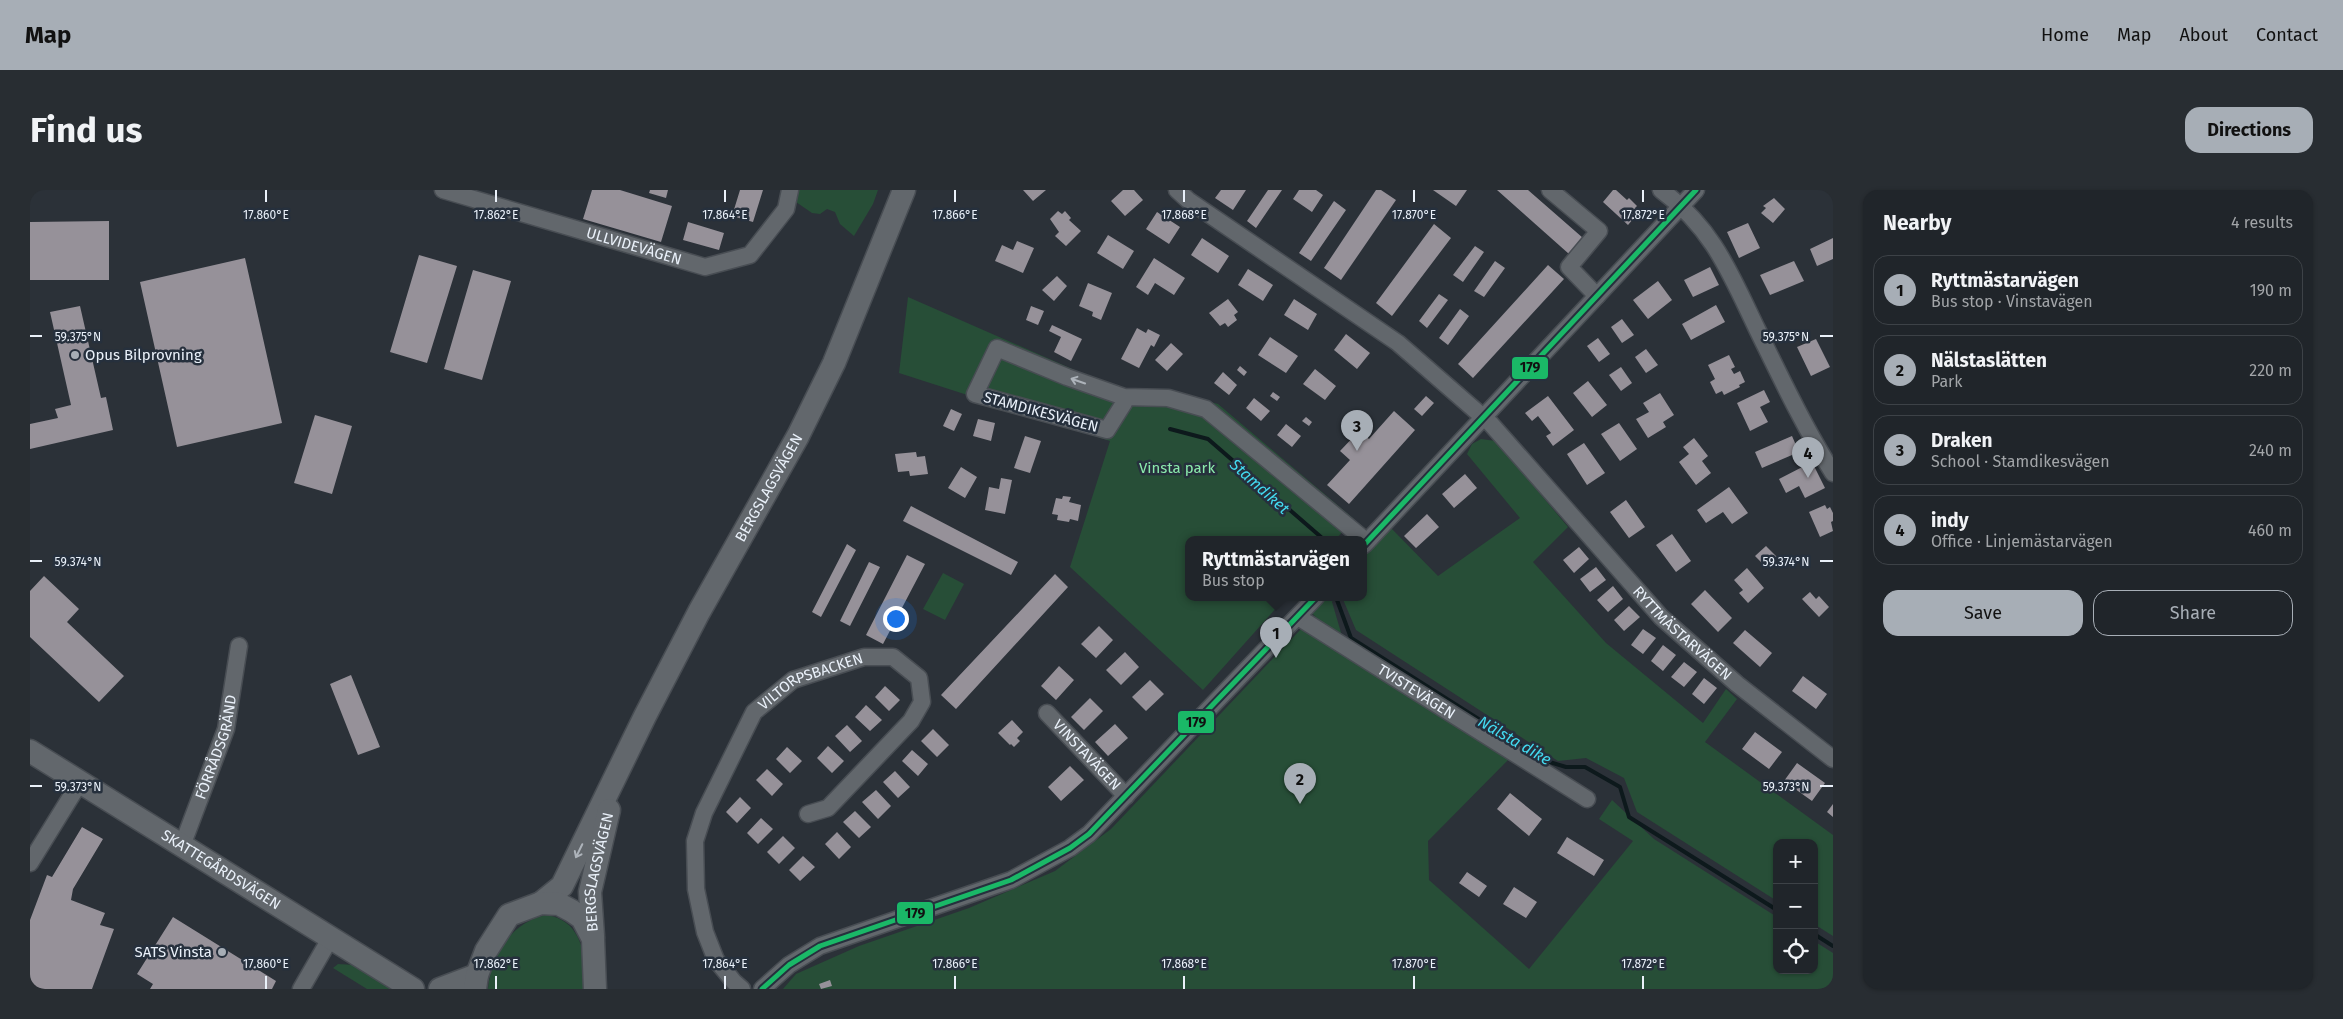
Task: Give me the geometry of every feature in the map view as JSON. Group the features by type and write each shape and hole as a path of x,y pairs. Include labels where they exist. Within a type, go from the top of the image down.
{"main road":[{"name":"BERGSLAGSVÄGEN","path":"476,982 486,951 509,915 541,903 562,886 699,612 798,436 834,363 904,190"},
{"name":"SKATTEGÅRDSVÄGEN","path":"30,751 413,989"},
{"name":"BERGSLAGSVÄGEN","path":"595,989 590,892 617,776"},
{"name":"BERGSLAGSVÄGEN","path":"541,903 559,904 572,910 582,918 593,939"},
{"path":"440,989 476,982"}],"street":[{"name":"ULLVIDEVÄGEN","path":"443,190 705,267 750,255 786,209 790,190"},
{"name":"RYTTMÄSTARVÄGEN","path":"1177,190 1188,200 1398,343 1483,417 1661,617 1737,684 1833,759"},
{"path":"1550,190 1599,231 1569,267 1597,296"},
{"path":"1662,190 1682,205 1718,248 1811,438 1833,473"},
{"path":"1367,541 1696,190"},
{"name":"STAMDIKESVÄGEN","path":"1124,397 1124,403 1107,430 975,394 997,348 1067,377 1124,397 1168,398 1206,409 1357,536"},
{"name":"VINSTAVÄGEN","path":"762,989 789,965 820,946 1011,880 1045,863 1089,834 1312,601"},
{"name":"TVISTEVÄGEN","path":"1298,617 1587,798"},
{"name":"FÖRRÅDSGRÄND","path":"182,846 226,729 239,646"},
{"name":"VILTORPSBACKEN","path":"742,989 716,960 705,932 696,879 696,842 704,813 754,712 793,680 864,657 893,657 919,678 922,702 911,721 828,808 808,814"},
{"name":"VINSTAVÄGEN","path":"1047,713 1126,796"},
{"path":"30,863 80,782"},
{"path":"301,989 331,937"}],"green space":[{"path":"798,190 878,190 873,204 854,236 840,224 835,212 827,209 820,214 812,213 796,202"},
{"name":"Vinsta park","path":"908,297 1127,393 1184,395 1218,404 1354,519 1339,536 1185,536 1185,601 1282,601 1203,690 1070,567 1110,441 899,373"},
{"path":"1481,439 1496,441 1568,527 1533,562 1606,643 1703,723 1726,689 1737,699 1705,742 1833,835 1833,936 1818,927 1818,839 1773,839 1773,898 1637,812 1624,778 1586,758 1558,761 1356,630 1344,601 1367,601 1367,554 1391,528 1438,576 1520,518 1467,454 1472,444"},
{"path":"943,573 964,584 945,620 923,609"},
{"path":"1323,601 1333,601 1342,636 1320,622 1312,613"},
{"path":"1302,628 1508,760 1428,841 1429,880 1529,969 1633,841 1599,819 1612,800 1654,839 1773,914 1773,974 1818,974 1818,944 1833,953 1833,989 783,989 796,974 859,946 969,908 1055,871 1111,829"},
{"path":"547,915 559,919 568,925 580,943 585,965 584,989 488,989 494,964 506,941 523,924"},
{"path":"338,964 354,965 390,989 367,989 333,968"}],"building":[{"path":"592,190 620,190 672,206 661,242 583,219"},
{"path":"650,190 668,190 666,198 649,193"},
{"path":"740,190 763,190 753,222 732,216"},
{"path":"1023,190 1046,190 1033,201"},
{"path":"1123,190 1134,190 1143,200 1125,216 1111,201"},
{"path":"1221,190 1246,190 1233,210 1215,198"},
{"path":"1268,190 1282,190 1256,228 1247,221"},
{"path":"1299,190 1316,190 1323,195 1312,212 1293,199"},
{"path":"1376,190 1381,190 1396,200 1341,280 1324,268"},
{"path":"1433,190 1467,190 1456,206"},
{"path":"1497,190 1528,190 1583,238 1569,254"},
{"path":"1613,190 1616,190 1627,200 1629,198 1637,206 1635,208 1639,212 1628,225 1603,202"},
{"path":"1774,198 1785,209 1773,223 1761,213 1766,208 1763,206"},
{"path":"1334,201 1346,210 1311,261 1299,253"},
{"path":"1058,211 1062,214 1065,211 1071,218 1069,220 1081,231 1066,246 1055,236 1059,232 1050,219"},
{"path":"1157,212 1180,227 1169,244 1146,229"},
{"path":"109,221 109,280 30,280 30,222"},
{"path":"688,222 724,233 719,250 683,240"},
{"path":"1748,223 1760,248 1739,258 1727,232"},
{"path":"1434,224 1451,238 1392,316 1376,303"},
{"path":"1108,235 1134,251 1123,269 1097,253"},
{"path":"1202,238 1229,256 1218,273 1191,255"},
{"path":"1833,238 1833,259 1817,266 1810,249"},
{"path":"1017,241 1034,248 1023,273 995,261 1002,245 1013,250"},
{"path":"1475,246 1484,252 1463,282 1453,275"},
{"path":"419,255 457,266 427,363 390,352"},
{"path":"245,258 282,423 177,447 140,282"},
{"path":"1154,258 1185,278 1174,295 1155,283 1148,295 1136,287"},
{"path":"1495,261 1505,268 1484,297 1474,291"},
{"path":"1794,261 1804,281 1770,295 1760,275"},
{"path":"1548,265 1564,279 1473,378 1458,364"},
{"path":"1710,267 1719,285 1693,297 1684,280"},
{"path":"1248,269 1273,285 1263,301 1238,285"},
{"path":"473,270 511,281 482,380 444,369"},
{"path":"1057,276 1067,286 1054,301 1042,290"},
{"path":"1658,281 1672,300 1648,319 1633,300"},
{"path":"1088,283 1112,293 1101,320 1092,316 1093,312 1079,306"},
{"path":"1439,294 1448,300 1427,328 1419,321"},
{"path":"1228,299 1238,312 1234,315 1237,320 1228,327 1225,323 1220,326 1209,313"},
{"path":"1294,299 1317,314 1308,330 1284,315"},
{"path":"1716,305 1725,322 1691,340 1682,324"},
{"name":"Opus Bilprovning","path":"80,306 101,398 106,397 113,430 30,449 30,424 58,418 55,409 71,405 50,312"},
{"path":"1031,306 1044,311 1038,325 1026,320"},
{"path":"1460,309 1469,316 1448,345 1439,338"},
{"path":"1622,319 1634,335 1622,343 1611,327"},
{"path":"1052,325 1082,339 1071,361 1054,352 1061,337 1049,331"},
{"path":"1137,328 1146,333 1148,329 1160,335 1154,347 1151,345 1139,368 1121,359"},
{"path":"1346,334 1370,353 1357,369 1334,350"},
{"path":"1270,337 1298,356 1286,373 1258,355"},
{"path":"1598,338 1610,354 1599,362 1587,346"},
{"path":"1816,339 1830,367 1811,376 1797,347"},
{"path":"1171,343 1183,354 1167,371 1155,360"},
{"path":"1646,349 1658,365 1646,373 1635,357"},
{"path":"1729,355 1735,367 1731,369 1734,374 1740,371 1745,382 1739,385 1740,387 1724,395 1722,391 1716,394 1710,382 1715,379 1708,365"},
{"path":"1240,366 1247,372 1244,376 1237,370"},
{"path":"1621,367 1632,383 1621,391 1609,375"},
{"path":"1315,369 1336,386 1325,400 1303,384"},
{"path":"1223,372 1237,385 1229,395 1214,383"},
{"path":"1588,381 1607,405 1592,417 1573,393"},
{"path":"1764,390 1770,402 1760,407 1768,422 1750,431 1737,403"},
{"path":"1273,392 1280,397 1277,401 1270,396"},
{"path":"1660,393 1674,415 1663,422 1666,427 1648,438 1636,419 1649,412 1643,403"},
{"path":"1426,396 1434,403 1422,416 1414,409"},
{"path":"1548,396 1574,430 1553,446 1546,436 1551,433 1538,416 1532,421 1525,413"},
{"path":"1254,398 1270,411 1261,421 1246,408"},
{"path":"951,409 962,414 954,431 943,426"},
{"path":"1394,411 1415,430 1349,504 1327,485 1350,460 1340,451 1359,431 1369,439"},
{"path":"315,415 352,426 332,494 294,483"},
{"path":"1306,417 1312,422 1309,426 1302,421"},
{"path":"978,419 995,423 991,441 973,436"},
{"path":"1619,423 1637,449 1620,461 1601,434"},
{"path":"1286,424 1301,436 1292,447 1277,435"},
{"path":"1025,436 1041,441 1030,473 1014,468"},
{"path":"1792,436 1799,452 1762,468 1755,452"},
{"path":"1694,438 1708,456 1702,461 1711,473 1696,485 1679,462 1689,454 1683,447"},
{"path":"1584,443 1605,473 1587,485 1567,454"},
{"path":"916,452 917,457 925,456 928,474 910,476 909,471 898,472 895,454"},
{"path":"1812,462 1825,488 1805,498 1799,486 1786,493 1779,479"},
{"path":"961,467 977,477 965,498 948,488"},
{"path":"1465,474 1477,488 1454,508 1442,494"},
{"path":"1001,478 1012,480 1005,514 985,510 989,487 999,489"},
{"path":"1729,487 1748,513 1732,524 1723,512 1706,523 1697,510"},
{"path":"1063,496 1071,497 1069,502 1081,505 1078,521 1070,519 1069,522 1057,520 1058,515 1052,514 1056,498 1062,499"},
{"path":"1626,500 1645,527 1629,538 1610,512"},
{"path":"1825,505 1827,509 1830,507 1833,513 1833,521 1831,522 1833,531 1820,537 1809,512"},
{"path":"911,506 1018,562 1011,575 903,521"},
{"path":"1427,514 1439,527 1416,548 1404,536"},
{"path":"1672,534 1691,561 1676,572 1656,545"},
{"path":"847,544 856,550 821,617 812,612"},
{"path":"1766,546 1778,558 1767,568 1755,556"},
{"path":"1579,547 1589,559 1574,573 1563,560"},
{"path":"907,555 925,564 883,644 866,635"},
{"path":"869,562 880,567 850,626 840,621"},
{"path":"1596,567 1606,580 1590,592 1580,579"},
{"path":"1747,568 1764,588 1748,603 1739,593 1743,590 1734,580"},
{"path":"1055,574 1068,587 956,709 941,695"},
{"path":"44,576 79,609 67,622 124,676 99,702 30,637 30,591"},
{"path":"1613,586 1623,599 1608,612 1597,600"},
{"path":"1705,590 1732,618 1718,632 1691,604"},
{"path":"1810,592 1816,599 1819,596 1829,607 1819,617 1802,599"},
{"path":"1629,606 1640,617 1624,631 1614,620"},
{"path":"1099,626 1113,640 1096,658 1081,644"},
{"path":"1643,629 1656,638 1643,654 1631,645"},
{"path":"1745,630 1772,653 1760,667 1733,643"},
{"path":"1663,645 1676,655 1663,671 1651,661"},
{"path":"1125,652 1139,667 1121,685 1106,670"},
{"path":"1684,662 1697,672 1684,687 1671,677"},
{"path":"1059,666 1074,680 1056,700 1041,686"},
{"path":"351,675 380,747 358,755 330,684"},
{"path":"1803,676 1827,694 1816,709 1792,691"},
{"path":"1704,678 1717,688 1704,704 1692,694"},
{"path":"1150,680 1164,694 1146,711 1132,697"},
{"path":"885,686 900,700 889,711 875,697"},
{"path":"1090,698 1103,711 1084,730 1071,717"},
{"path":"866,705 882,720 870,731 855,717"},
{"path":"1012,720 1023,732 1017,738 1020,741 1014,747 998,733"},
{"path":"1115,724 1128,738 1108,756 1095,742"},
{"path":"847,725 862,741 850,752 835,736"},
{"path":"933,729 949,745 937,757 921,741"},
{"path":"1755,732 1782,752 1769,769 1742,749"},
{"path":"828,746 844,761 832,773 817,758"},
{"path":"787,747 802,761 790,773 776,759"},
{"path":"912,750 928,764 918,776 902,761"},
{"path":"1797,763 1825,783 1812,801 1784,781"},
{"path":"1070,766 1084,780 1061,801 1048,787"},
{"path":"767,769 783,784 772,796 756,780"},
{"path":"895,771 910,787 898,798 883,782"},
{"path":"876,790 891,806 878,819 862,802"},
{"path":"1510,793 1542,819 1529,836 1497,809"},
{"path":"740,797 751,808 737,823 726,812"},
{"path":"1833,804 1833,817 1827,812"},
{"path":"855,811 871,827 859,838 843,822"},
{"path":"761,818 773,829 758,844 747,833"},
{"path":"82,827 103,839 73,889 71,900 105,913 100,925 114,929 92,989 30,989 30,920 47,875 52,877"},
{"path":"837,832 851,847 839,859 825,844"},
{"path":"783,836 795,848 779,864 767,852"},
{"path":"1567,837 1604,860 1594,876 1557,853"},
{"path":"803,856 815,867 800,881 789,870"},
{"path":"1467,872 1487,886 1479,897 1459,883"},
{"path":"1514,887 1537,902 1526,918 1503,904"},
{"path":"173,917 276,981 272,989 150,989 153,984 137,974"},
{"path":"830,980 832,986 821,989 819,984"}],"waterway":[{"name":"Stamdiket","path":"1170,429 1208,439 1320,536"},
{"name":"Nälsta dike","path":"1337,601 1351,638 1543,760 1566,767 1585,767 1620,787 1629,817 1773,907"},
{"name":"Nälsta dike","path":"1818,937 1833,946"}],"transit line":[{"name":"179","path":"1367,542 1696,190"},
{"name":"179","path":"762,989 789,965 820,946 1011,880 1070,848 1089,834 1312,601"}],"place":[{"name":"Opus Bilprovning","path":"75,355"},
{"name":"Draken","path":"1357,451"},
{"name":"indy","path":"1808,478"},
{"name":"Ryttmästarvägen","path":"1276,658"},
{"name":"Nälstaslätten","path":"1300,804"},
{"name":"SATS Vinsta","path":"222,952"}]}
